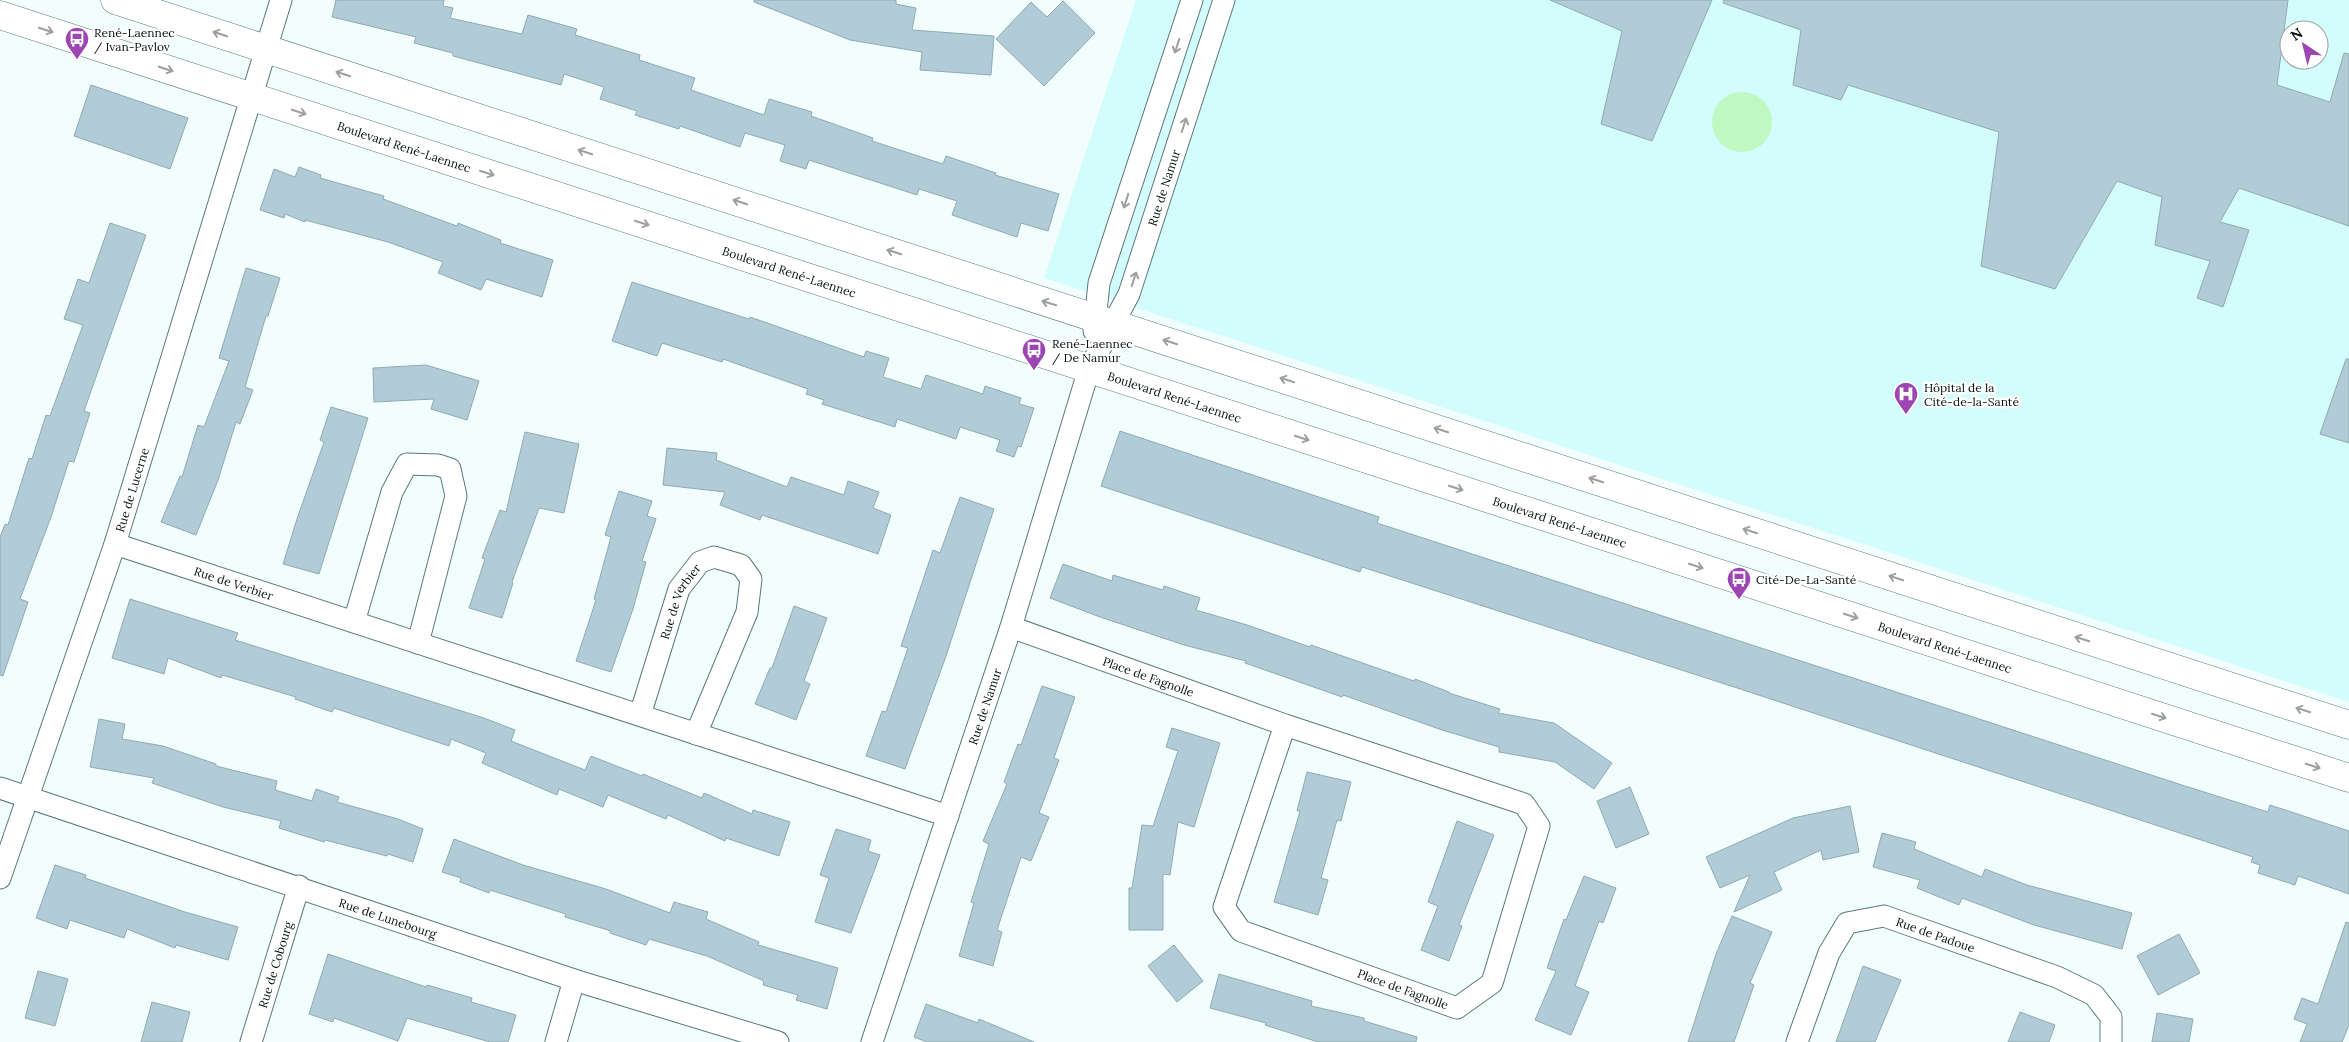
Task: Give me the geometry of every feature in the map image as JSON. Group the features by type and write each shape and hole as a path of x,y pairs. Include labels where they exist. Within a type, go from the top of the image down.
{"street":[{"path":"115,0 2349,725"},
{"name":"Rue de Lucerne","path":"0,878 115,544 253,97 281,0"},
{"name":"Rue de Namur","path":"872,1042 1011,628 1104,320 1099,283 1192,0"},
{"name":"Rue de Namur","path":"1104,320 1129,294 1224,0"},
{"name":"Boulevard René-Laennec","path":"0,15 2349,778"},
{"path":"354,622 392,492 407,464 438,465 450,469 456,496 418,643"},
{"name":"Rue de Verbier","path":"115,544 948,816"},
{"name":"Rue de Verbier","path":"640,716 679,589 700,562 714,557 741,564 751,579 747,612 696,734"},
{"name":"Place de Fagnolle","path":"1011,628 1285,725 1524,804 1539,826 1492,984 1457,1008 1242,931 1224,907 1285,725"},
{"name":"Rue de Lunebourg","path":"0,788 299,886 574,980 778,1042"},
{"name":"Rue de Cobourg","path":"251,1042 299,886"},
{"name":"Rue de Padoue","path":"1797,1042 1828,953 1848,923 1884,916 2057,977 2094,995 2111,1017 2111,1042"},
{"path":"556,1042 574,980"}],"shaded area":[{"name":"Hôpital de la Cité-de-la-Santé","path":"1136,0 2349,0 2349,702 1044,278"}],"green space":[{"path":"1742,92 1758,97 1763,101 1767,106 1772,122 1767,138 1763,143 1758,147 1742,152 1726,147 1721,143 1717,138 1712,122 1717,106 1721,101 1726,97"}],"building":[{"path":"336,0 444,0 443,6 453,8 450,18 522,34 528,15 577,29 575,35 640,55 639,60 695,78 691,90 764,115 769,99 812,112 811,116 873,138 872,141 943,164 946,156 996,173 995,175 1059,194 1048,231 1021,223 1017,237 952,215 957,201 919,189 917,195 809,160 806,169 780,161 785,145 745,133 740,147 680,126 679,129 635,115 637,111 600,99 604,87 564,74 561,85 453,56 453,53 414,43 416,37 332,17"},
{"path":"754,0 896,0 896,4 916,8 912,30 994,36 991,75 920,70 922,52 850,40 754,2"},
{"path":"1550,0 1712,0 1652,141 1601,124 1622,31"},
{"path":"1724,0 2288,0 2285,20 2279,20 2279,70 2277,85 2330,102 2344,53 2349,54 2349,226 2239,188 2220,222 2249,230 2223,307 2197,298 2210,261 2155,245 2162,197 2117,181 2055,289 1981,266 1999,132 1848,85 1841,100 1793,85 1801,30 1723,3"},
{"path":"1063,1 1095,33 1044,86 996,39 1031,2 1047,17"},
{"path":"91,85 188,118 170,169 74,136"},
{"path":"299,167 321,175 320,178 384,196 383,199 457,226 458,223 501,240 500,243 553,260 542,297 486,279 481,290 438,273 443,262 388,242 305,220 305,222 285,214 284,218 260,210 274,169 295,177"},
{"path":"110,223 146,235 84,411 90,413 74,462 69,461 51,517 20,599 28,602 3,676 0,675 0,537 5,524 8,525 29,458 32,459 46,415 50,416 83,325 64,319 78,279 89,283"},
{"path":"246,268 280,278 268,316 266,316 245,387 253,390 240,424 236,422 218,480 196,535 161,522 180,476 182,477 198,425 204,427 229,361 219,358"},
{"path":"632,282 749,319 750,317 864,357 866,351 889,358 883,377 921,389 926,375 983,394 985,386 1021,398 1019,404 1034,408 1021,447 1018,446 1014,457 996,451 1000,440 960,427 956,439 897,419 895,427 822,404 824,400 806,394 808,389 723,359 722,362 662,343 657,356 612,341"},
{"path":"2346,359 2349,359 2349,443 2320,434"},
{"path":"426,365 479,381 467,420 431,409 434,399 374,402 373,368"},
{"path":"331,407 368,418 319,574 283,564 324,442 320,440"},
{"path":"1120,431 1379,517 1377,523 2185,786 2268,812 2270,805 2349,831 2349,894 2298,876 2295,885 2258,873 2260,865 2251,862 2253,857 1362,567 1360,572 1101,486"},
{"path":"525,432 579,444 564,513 539,508 512,582 502,618 469,608 485,559 482,558 500,510 506,512"},
{"path":"667,448 717,453 716,460 787,487 791,477 844,495 848,481 879,492 873,508 891,515 878,554 762,515 760,520 720,505 725,492 663,485"},
{"path":"619,491 652,501 647,516 656,519 642,561 646,562 633,609 611,672 576,661 596,600 594,599 611,537 605,535"},
{"path":"960,497 994,509 945,659 905,769 866,756 882,711 886,712 908,648 901,646 933,550 940,553"},
{"path":"1063,564 1112,581 1113,575 1163,590 1164,586 1200,598 1196,610 1310,647 1311,645 1414,681 1415,679 1449,693 1500,709 1498,713 1554,723 1612,763 1594,789 1555,762 1499,752 1499,747 1442,730 1343,695 1342,697 1245,663 1246,661 1184,645 1100,617 1050,598"},
{"path":"130,599 238,633 235,640 484,718 515,730 511,741 585,770 591,756 642,776 643,774 702,798 704,793 752,814 753,810 790,822 779,856 726,838 725,841 668,815 666,819 608,795 603,807 559,789 557,795 482,763 486,753 451,739 449,746 334,708 332,712 295,699 296,697 222,675 221,678 168,658 164,674 112,658"},
{"path":"794,606 827,618 804,681 810,684 796,720 755,704 770,668 772,668"},
{"path":"1042,686 1075,697 1054,758 1059,760 1039,813 1049,817 1031,861 1021,857 997,930 1002,932 993,966 959,956 974,903 971,902 989,844 983,841 1007,784 1004,782 1018,744 1021,745"},
{"path":"99,719 125,724 122,739 163,746 216,764 216,766 277,781 275,790 312,801 316,789 339,797 337,802 398,819 423,829 413,862 388,854 387,856 325,840 324,842 279,828 281,821 223,807 152,783 154,778 90,767"},
{"path":"1172,728 1220,743 1194,827 1178,822 1170,875 1163,874 1163,930 1129,930 1129,888 1132,888 1142,825 1153,826 1178,751 1166,747"},
{"path":"1307,772 1351,782 1341,821 1337,820 1321,878 1328,880 1318,915 1274,902 1300,811 1297,811"},
{"path":"1630,787 1649,834 1616,848 1597,801"},
{"path":"1850,806 1859,852 1823,860 1821,850 1774,872 1782,890 1734,912 1750,875 1720,888 1706,857 1793,818"},
{"path":"1457,821 1494,835 1459,925 1462,926 1449,961 1421,950 1438,906 1428,902"},
{"path":"836,829 871,840 868,851 880,855 851,933 815,922 829,878 820,875"},
{"path":"1882,833 1916,842 1914,849 1982,877 1985,869 2027,885 2132,913 2122,949 2034,925 1962,898 1959,905 1917,888 1920,880 1873,867"},
{"path":"454,839 523,865 606,889 670,913 674,902 708,912 706,919 759,942 758,945 838,968 827,1009 796,1000 798,995 763,985 764,981 707,956 649,939 646,945 610,933 611,931 565,917 566,914 490,890 489,893 460,882 461,878 442,872"},
{"path":"55,865 86,875 85,878 185,912 238,927 228,960 176,945 175,948 127,929 124,938 70,920 67,929 36,918"},
{"path":"1584,876 1616,888 1603,923 1599,921 1575,986 1589,992 1571,1035 1535,1020 1556,971 1547,968 1564,919 1566,920"},
{"path":"1732,916 1772,932 1750,983 1754,985 1734,1042 1688,1042 1716,954"},
{"path":"2346,922 2349,923 2349,1025 2342,1042 2300,1042 2307,1024 2294,1019 2302,998 2318,1004"},
{"path":"2179,934 2200,973 2158,995 2137,956"},
{"path":"1174,945 1203,981 1177,1002 1148,966"},
{"path":"328,954 426,987 427,985 472,998 471,1002 516,1015 508,1042 490,1042 407,1018 398,1041 334,1018 333,1022 309,1014"},
{"path":"1863,966 1901,980 1875,1042 1836,1042"},
{"path":"38,971 68,979 55,1026 25,1018"},
{"path":"1219,974 1312,1001 1311,1006 1364,1018 1364,1021 1417,1037 1416,1042 1318,1042 1265,1025 1266,1023 1210,1008"},
{"path":"152,1002 190,1012 182,1042 141,1042"},
{"path":"926,1004 978,1023 979,1019 1034,1042 927,1042 914,1037"},
{"path":"2020,1012 2055,1025 2049,1042 2008,1042"},
{"path":"2157,1013 2193,1019 2189,1042 2152,1042"}],"place":[{"name":"René-Laennec / Ivan-Pavlov","path":"77,60"},
{"name":"René-Laennec / De Namur","path":"1034,371"},
{"name":"Hôpital de la Cité-de-la-Santé","path":"1906,415"},
{"name":"Cité-De-La-Santé","path":"1739,600"}]}
